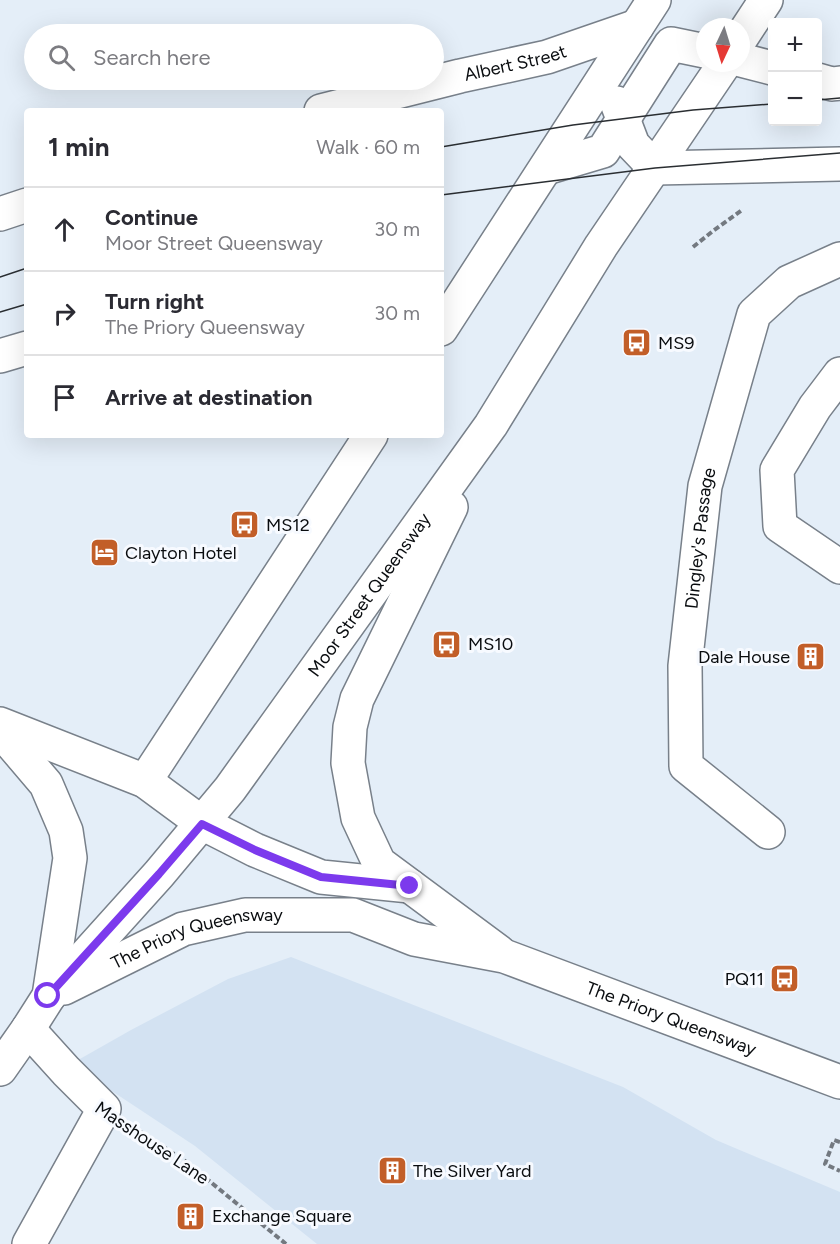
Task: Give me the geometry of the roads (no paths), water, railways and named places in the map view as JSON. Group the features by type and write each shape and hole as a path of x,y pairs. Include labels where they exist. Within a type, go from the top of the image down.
{"street":[{"path":"750,24 766,0"},
{"path":"444,324 646,13"},
{"name":"Albert Street","path":"444,80 547,57 646,13"},
{"path":"546,168 603,150 671,44 696,49"},
{"path":"750,62 768,67"},
{"name":"Moor Street Queensway","path":"0,1069 48,996 159,874 230,789 491,425 602,246 718,72"},
{"path":"606,75 633,145 655,168 840,164"},
{"path":"822,81 832,84 840,83"},
{"name":"Albert Street","path":"333,108 404,90"},
{"path":"0,214 24,206"},
{"name":"Dingley's Passage","path":"768,832 686,766 685,666 705,486 754,314 789,282 839,259"},
{"path":"0,356 24,349"},
{"path":"840,374 815,406 777,470 780,526 840,567"},
{"name":"The Priory Queensway","path":"491,425 357,699 350,727 348,763 358,818 379,863 504,956"},
{"path":"0,724 145,781 369,438"},
{"name":"Moor Street Queensway","path":"0,730 46,784 66,831 70,858 48,996"},
{"name":"The Priory Queensway","path":"145,781 202,824 255,850 321,877 410,886"},
{"name":"The Priory Queensway","path":"321,877 353,915"},
{"name":"The Priory Queensway","path":"48,996 183,928 245,915 353,915 414,939 504,956 840,1082"},
{"path":"28,1029 104,1109 29,1244"}],"tram line":[{"path":"822,100 840,98"},
{"path":"444,146 573,125 693,110 768,104"},
{"path":"444,195 655,168 840,153"},
{"path":"0,277 24,269"},
{"path":"0,312 24,305"}],"place":[{"name":"MS9","path":"637,343"},
{"name":"MS12","path":"245,525"},
{"name":"Clayton Hotel","path":"104,553"},
{"name":"MS10","path":"447,644"},
{"name":"Dale House","path":"811,657"},
{"name":"PQ11","path":"785,979"},
{"name":"The Silver Yard","path":"392,1171"},
{"name":"Exchange Square","path":"191,1216"}]}
